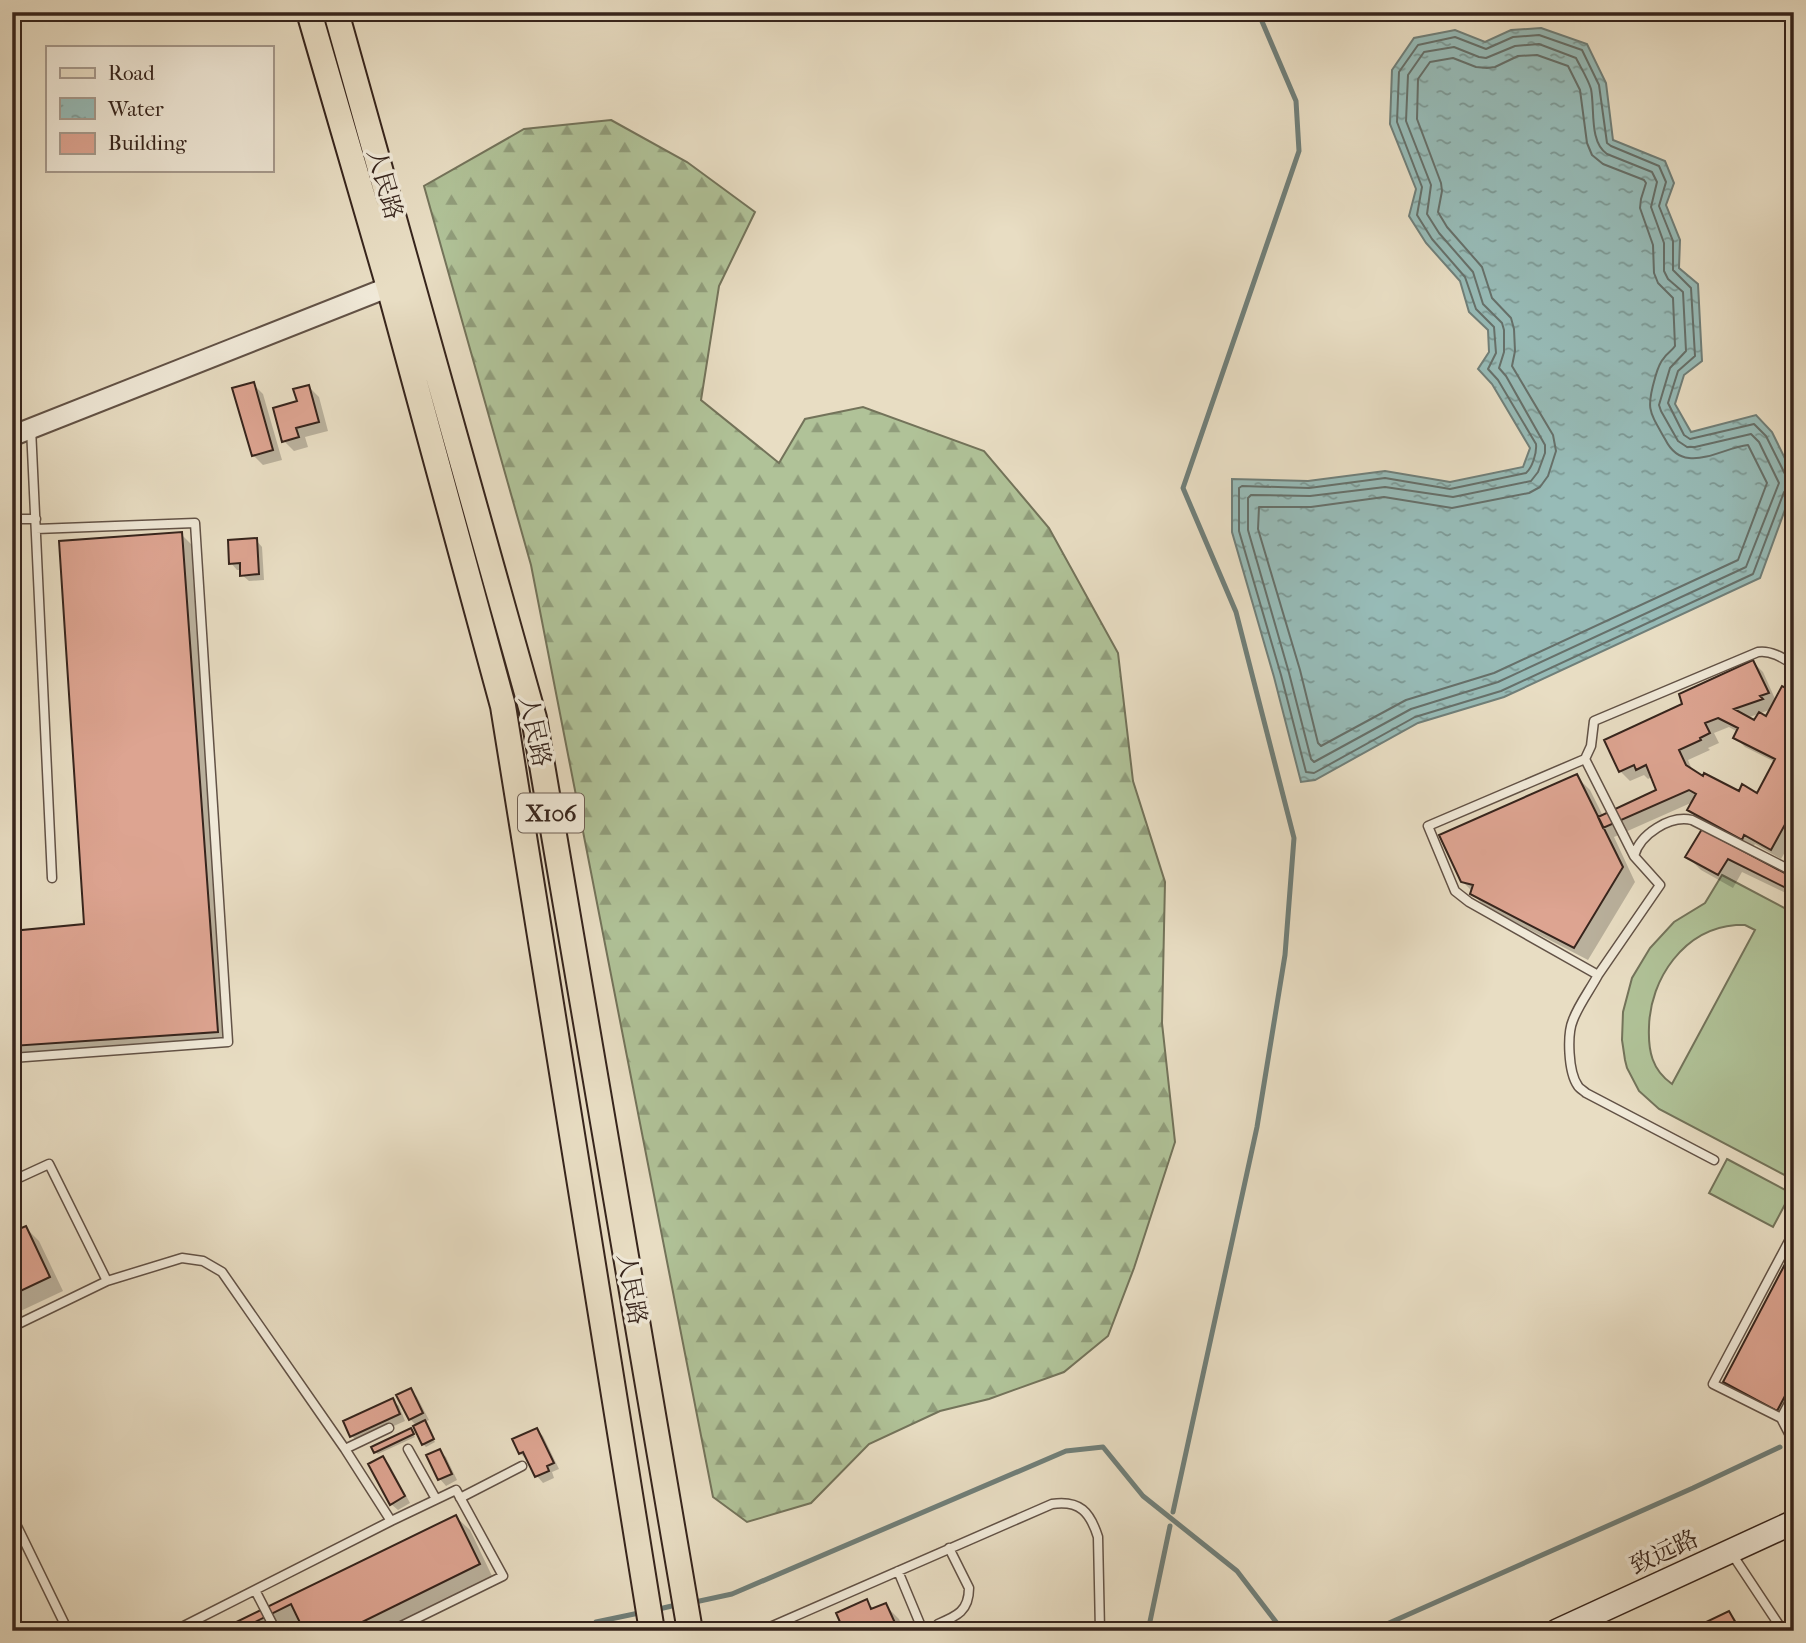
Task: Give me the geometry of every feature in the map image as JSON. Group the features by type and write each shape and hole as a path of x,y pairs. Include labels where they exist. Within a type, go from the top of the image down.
{"main road":[{"name":"人民路","path":"309,12 389,287 503,706 652,1631"},
{"name":"人民路","path":"336,12 534,718 690,1631"},
{"name":"致远路","path":"1557,1631 1794,1522"}],"street":[{"path":"12,436 389,287"}],"lane":[{"path":"31,428 52,878"},
{"path":"12,519 36,519"},
{"path":"12,1058 228,1042 195,523 36,529"},
{"path":"1598,975 1469,902 1455,891 1428,826 1585,760 1591,746 1594,721 1758,652 1771,653 1794,665"},
{"path":"1585,760 1634,856 1660,885 1598,975 1574,1017 1571,1027 1573,1072 1578,1086 1586,1093 1714,1160"},
{"path":"1634,856 1644,838 1661,826 1684,818 1794,872"},
{"path":"12,1181 49,1164 107,1281"},
{"path":"1789,1241 1713,1384 1781,1418 1794,1443"},
{"path":"12,1326 107,1281 182,1258 196,1259 215,1266 226,1277 345,1449 391,1521"},
{"path":"1781,1418 1794,1394"},
{"path":"345,1449 389,1428"},
{"path":"408,1449 436,1499"},
{"path":"460,1498 522,1466"},
{"path":"174,1631 456,1490 503,1576 391,1631"},
{"path":"761,1631 1052,1504 1079,1507 1088,1514 1098,1537 1100,1631"},
{"path":"12,1516 68,1631"},
{"path":"938,1624 960,1613 966,1605 969,1592 949,1548"},
{"path":"1730,1551 1783,1631"},
{"path":"898,1570 923,1631"},
{"path":"255,1590 275,1631"}],"green space":[{"path":"611,120 687,162 755,212 719,286 701,400 779,463 805,419 863,407 984,451 1049,528 1118,653 1133,781 1165,882 1162,1023 1175,1142 1134,1268 1108,1336 1064,1372 989,1399 940,1411 869,1444 811,1503 747,1522 713,1497 531,565 424,186 524,129"},
{"path":"1722,875 1794,913 1794,1180 1659,1109 1639,1091 1627,1068 1622,1040 1623,1012 1632,978 1650,948 1674,922 1705,903","holes":["1745,925 1755,930 1672,1084 1660,1073 1649,1044 1651,1009 1663,975 1673,959 1701,936 1717,929"]},
{"path":"1727,1159 1791,1193 1773,1227 1709,1193"}],"water":[{"path":"1541,28 1587,44 1606,83 1613,140 1665,161 1674,183 1666,205 1680,240 1679,268 1698,284 1702,361 1684,375 1675,404 1691,432 1756,415 1772,432 1794,477 1794,485 1760,578 1504,697 1418,723 1315,780 1301,782 1232,532 1232,479 1308,481 1385,471 1450,482 1523,467 1530,448 1492,384 1478,369 1489,352 1488,330 1469,312 1460,281 1426,243 1409,216 1416,189 1390,124 1392,70 1414,38 1455,30 1485,42 1511,30"}],"building":[{"path":"254,382 273,450 252,456 232,388"},
{"path":"309,385 319,422 296,428 299,437 282,442 273,408 297,401 293,389"},
{"path":"182,532 218,1032 12,1046 12,931 84,924 59,541"},
{"path":"257,538 259,574 240,576 240,563 229,564 228,540"},
{"path":"1753,660 1769,693 1760,696 1763,699 1734,709 1754,720 1759,712 1766,716 1782,686 1794,692 1794,808 1771,850 1744,835 1742,840 1687,810 1696,794 1689,790 1603,828 1598,817 1656,790 1646,765 1636,770 1634,765 1619,772 1604,740 1682,704 1679,694","holes":["1718,718 1738,728 1733,738 1775,759 1757,793 1742,784 1739,791 1704,773 1703,776 1686,765 1679,750 1710,733 1705,723"]},
{"path":"1577,774 1623,867 1574,948 1470,894 1473,885 1461,882 1439,835"},
{"path":"1702,829 1794,878 1794,892 1728,859 1718,875 1685,857"},
{"path":"26,1226 50,1277 12,1295 12,1232"},
{"path":"1794,1247 1794,1379 1777,1411 1723,1382"},
{"path":"411,1388 423,1413 409,1420 396,1395"},
{"path":"393,1398 400,1414 350,1437 343,1421"},
{"path":"425,1420 434,1439 422,1445 413,1426"},
{"path":"411,1428 414,1434 374,1453 371,1447"},
{"path":"537,1428 554,1463 547,1466 549,1471 535,1477 523,1452 519,1454 512,1439"},
{"path":"440,1449 452,1474 438,1480 426,1455"},
{"path":"383,1456 405,1496 390,1505 368,1464"},
{"path":"456,1515 480,1564 344,1631 304,1631 291,1604 245,1627 247,1631 218,1631"},
{"path":"867,1599 871,1609 886,1603 901,1631 820,1631 840,1622 836,1613"},
{"path":"1729,1611 1737,1625 1727,1631 1699,1631 1704,1623"}],"waterway":[{"path":"1173,1512 1257,1127 1285,955 1294,838 1236,612 1183,488 1299,151 1296,101 1258,12"},
{"path":"695,1602 732,1594 1066,1451 1103,1447 1143,1496 1237,1571 1283,1631"},
{"path":"1371,1631 1780,1447"},
{"path":"1148,1631 1170,1526"},
{"path":"659,1609 676,1605"},
{"path":"590,1631 596,1622 639,1613"}]}
